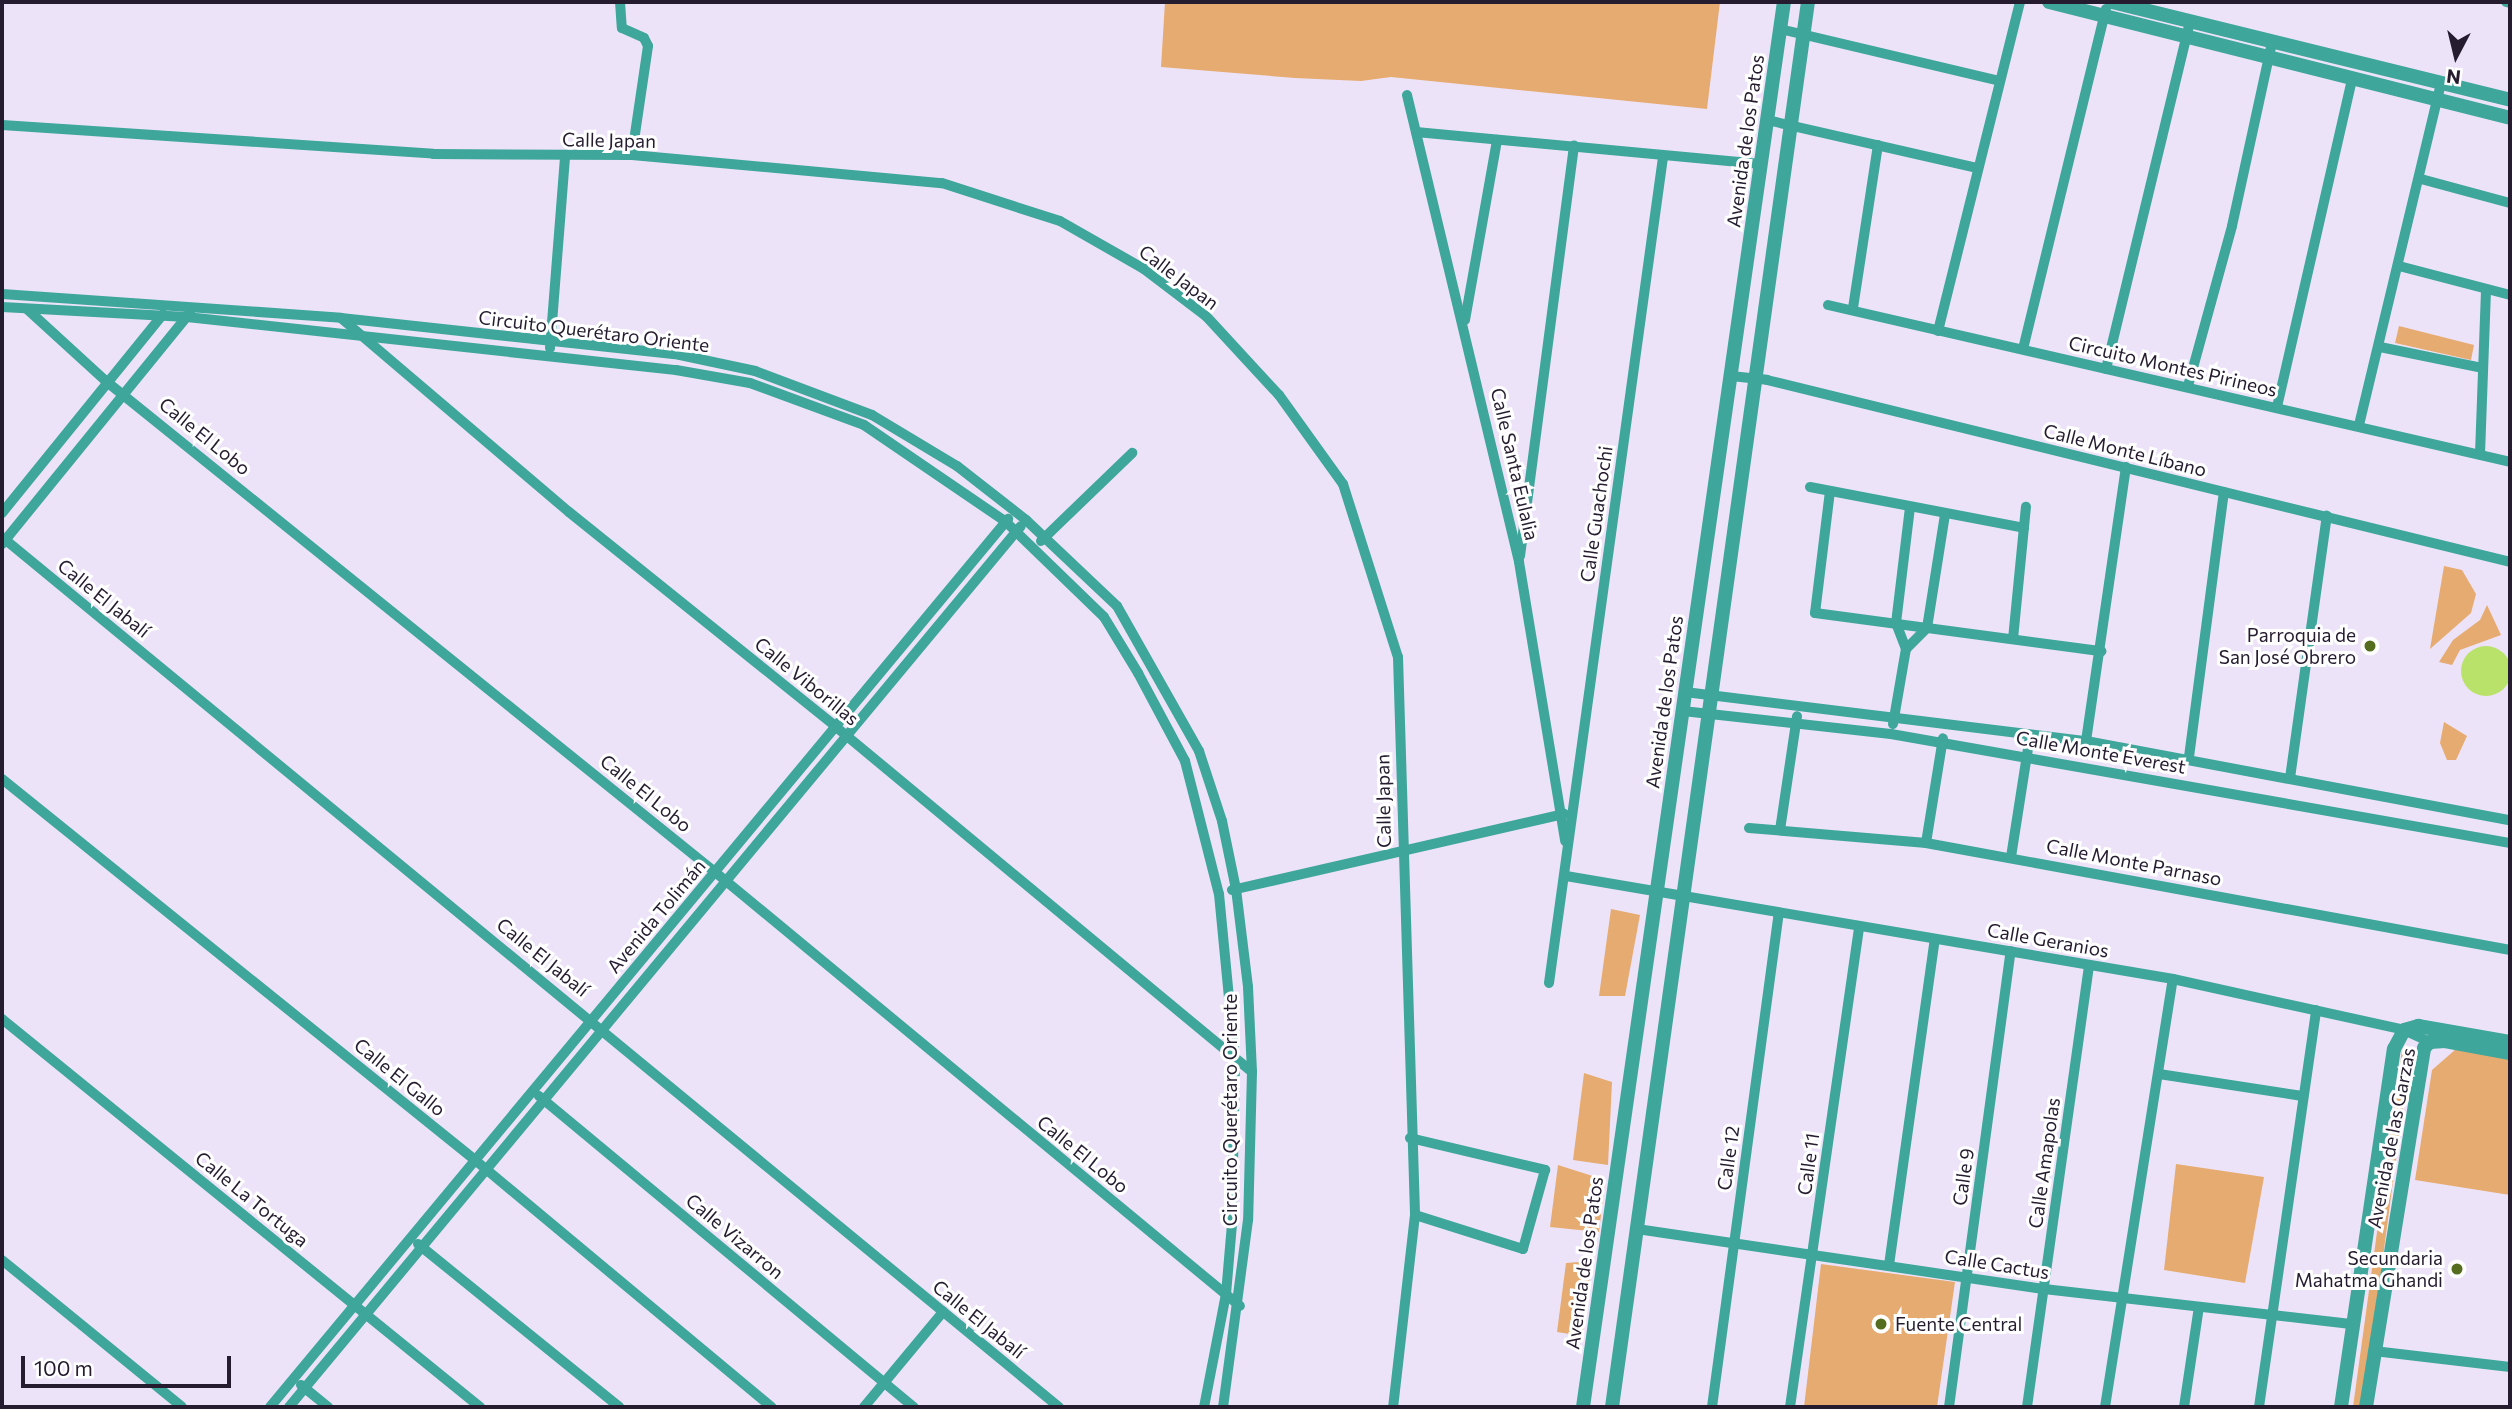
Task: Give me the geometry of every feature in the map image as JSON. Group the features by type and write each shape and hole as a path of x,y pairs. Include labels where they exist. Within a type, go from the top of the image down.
{"street":[{"path":"620,2 622,28 644,38 648,46 632,155"},
{"name":"Avenida de los Patos","path":"1583,1407 1784,2"},
{"path":"1612,1407 1808,2"},
{"path":"1938,331 2020,2"},
{"path":"2049,2 2108,7 2190,21 2510,100"},
{"path":"2108,7 2186,38 2510,118"},
{"path":"2023,349 2108,7"},
{"path":"2106,369 2190,21"},
{"path":"1780,29 2000,81"},
{"path":"2188,386 2232,226 2272,42"},
{"path":"2277,407 2353,80"},
{"path":"2359,425 2421,179 2441,84"},
{"name":"Calle Santa Eulalia","path":"1407,95 1465,324 1519,562 1558,815 1566,846"},
{"path":"1767,120 1977,168"},
{"name":"Calle Japan","path":"2,125 433,154 632,155 942,184 1060,220 1144,269 1206,316 1279,395 1343,484 1398,657 1401,851 1415,1216 1393,1407"},
{"path":"1416,132 1662,157 1761,163"},
{"path":"1465,324 1497,140"},
{"path":"1853,308 1878,145"},
{"path":"1519,562 1574,146"},
{"path":"549,358 565,156"},
{"name":"Calle Guachochi","path":"1549,983 1566,876 1566,846 1573,813 1662,157"},
{"path":"2421,179 2510,203"},
{"path":"2399,266 2510,295"},
{"path":"2480,454 2486,290"},
{"name":"Circuito Querétaro Oriente","path":"2,294 167,305 191,312 362,337 676,370 750,383 864,425 937,471 1016,531 1104,617 1150,696 1185,761 1219,894 1235,1061 1226,1294 1204,1407"},
{"path":"2,513 161,317 167,305"},
{"name":"Circuito Montes Pirineos","path":"1828,305 1853,308 1938,331 2359,425 2510,462"},
{"name":"Circuito Querétaro Oriente","path":"2,307 161,317 191,312 341,318 551,344 680,355 755,371 872,415 944,458 1026,520 1118,606 1166,687 1199,751 1222,821 1236,889 1248,987 1252,1072 1248,1220 1240,1307 1223,1407"},
{"name":"Calle El Lobo","path":"27,309 107,383 126,395 715,872 1240,1307"},
{"path":"3,540 126,395 191,312"},
{"name":"Calle Viborillas","path":"341,318 569,512 847,736 1235,1061 1252,1072"},
{"path":"2380,347 2482,368"},
{"path":"750,383 755,371"},
{"name":"Calle Monte Líbano","path":"1731,376 1755,379 2126,467 2510,562"},
{"path":"1033,548 1132,453"},
{"path":"937,471 944,458"},
{"path":"2086,741 2126,467"},
{"path":"1810,487 2024,528"},
{"path":"1830,491 1815,612 2101,651"},
{"path":"2189,757 2224,492"},
{"path":"1891,734 1906,649 1896,624 1910,507"},
{"path":"2013,639 2026,507"},
{"name":"Avenida Tolimán","path":"270,1407 1015,511"},
{"path":"1906,649 1927,628 1945,514"},
{"path":"2290,778 2327,516"},
{"name":"Avenida Tolimán","path":"289,1407 1026,520"},
{"name":"Calle El Jabalí","path":"3,540 591,1020 1059,1407"},
{"path":"1150,696 1166,687"},
{"name":"Calle Monte Everest","path":"1685,692 2086,741 2189,757 2510,820"},
{"path":"1780,830 1798,706"},
{"name":"Calle Monte Everest","path":"1683,711 1797,722 1942,742 2510,843"},
{"path":"1926,843 1944,725"},
{"path":"2011,857 2030,735"},
{"path":"2127,773 2131,748"},
{"name":"Calle El Gallo","path":"2,779 475,1160 771,1407"},
{"path":"2353,816 2357,792"},
{"path":"1219,894 1573,813"},
{"name":"Calle Monte Parnaso","path":"1749,828 1926,843 2510,950"},
{"name":"Calle Geranios","path":"1566,876 2173,979 2404,1030 2430,1042"},
{"name":"Calle 12","path":"1712,1407 1779,913"},
{"name":"Calle 11","path":"1790,1407 1859,926"},
{"path":"1889,1265 1935,939"},
{"name":"Calle 9","path":"1949,1407 2011,951"},
{"name":"Calle Amapolas","path":"2027,1407 2089,965"},
{"path":"2105,1407 2120,1299 2173,979"},
{"path":"2259,1407 2316,1010"},
{"name":"Calle La Tortuga","path":"2,1020 480,1407"},
{"path":"2404,1030 2418,1026 2510,1042"},
{"name":"Avenida de las Garzas","path":"2341,1407 2394,1049 2404,1030"},
{"path":"2430,1042 2510,1053"},
{"name":"Avenida de las Garzas","path":"2366,1407 2400,1176 2424,1048 2430,1042"},
{"path":"2158,1074 2302,1097"},
{"name":"Calle Vizarron","path":"533,1091 914,1407"},
{"path":"1410,1138 1545,1170 1523,1249 1415,1216"},
{"path":"2376,1172 2400,1176"},
{"name":"Calle Cactus","path":"1636,1230 1813,1252 1967,1278 2120,1299 2272,1313 2353,1324"},
{"path":"410,1237 620,1407"},
{"path":"2,1260 182,1407"},
{"path":"2184,1407 2199,1307"},
{"path":"864,1407 943,1312"},
{"path":"2374,1351 2510,1367"},
{"path":"294,1379 328,1407"}],"shaded area":[{"path":"1165,2 1720,2 1707,109 1391,77 1361,81 1161,67"},
{"path":"2399,326 2474,345 2471,360 2395,343"},
{"path":"2444,566 2462,570 2476,594 2471,613 2430,649"},
{"path":"2487,605 2501,635 2460,650 2452,665 2439,662 2453,640 2480,620"},
{"path":"2476,647 2496,647 2510,661 2510,681 2496,695 2476,695 2462,681 2462,661"},
{"path":"2444,722 2467,736 2456,760 2447,760 2440,743"},
{"path":"1611,909 1640,915 1625,996 1599,996"},
{"path":"2456,1049 2510,1058 2510,1195 2415,1180 2432,1070"},
{"path":"2402,1050 2410,1053 2381,1272 2362,1407 2353,1407"},
{"path":"1584,1073 1612,1082 1608,1165 1573,1160"},
{"path":"2176,1164 2264,1177 2245,1283 2164,1270"},
{"path":"1558,1165 1605,1180 1599,1232 1550,1227"},
{"path":"1592,1261 1582,1336 1557,1332 1566,1263"},
{"path":"1821,1264 1955,1282 1937,1407 1804,1407"}],"place":[{"name":"Parroquia de San José Obrero","path":"2370,646"},
{"name":"Secundaria Mahatma Ghandi","path":"2457,1269"},
{"name":"Fuente Central","path":"1881,1324"}]}
